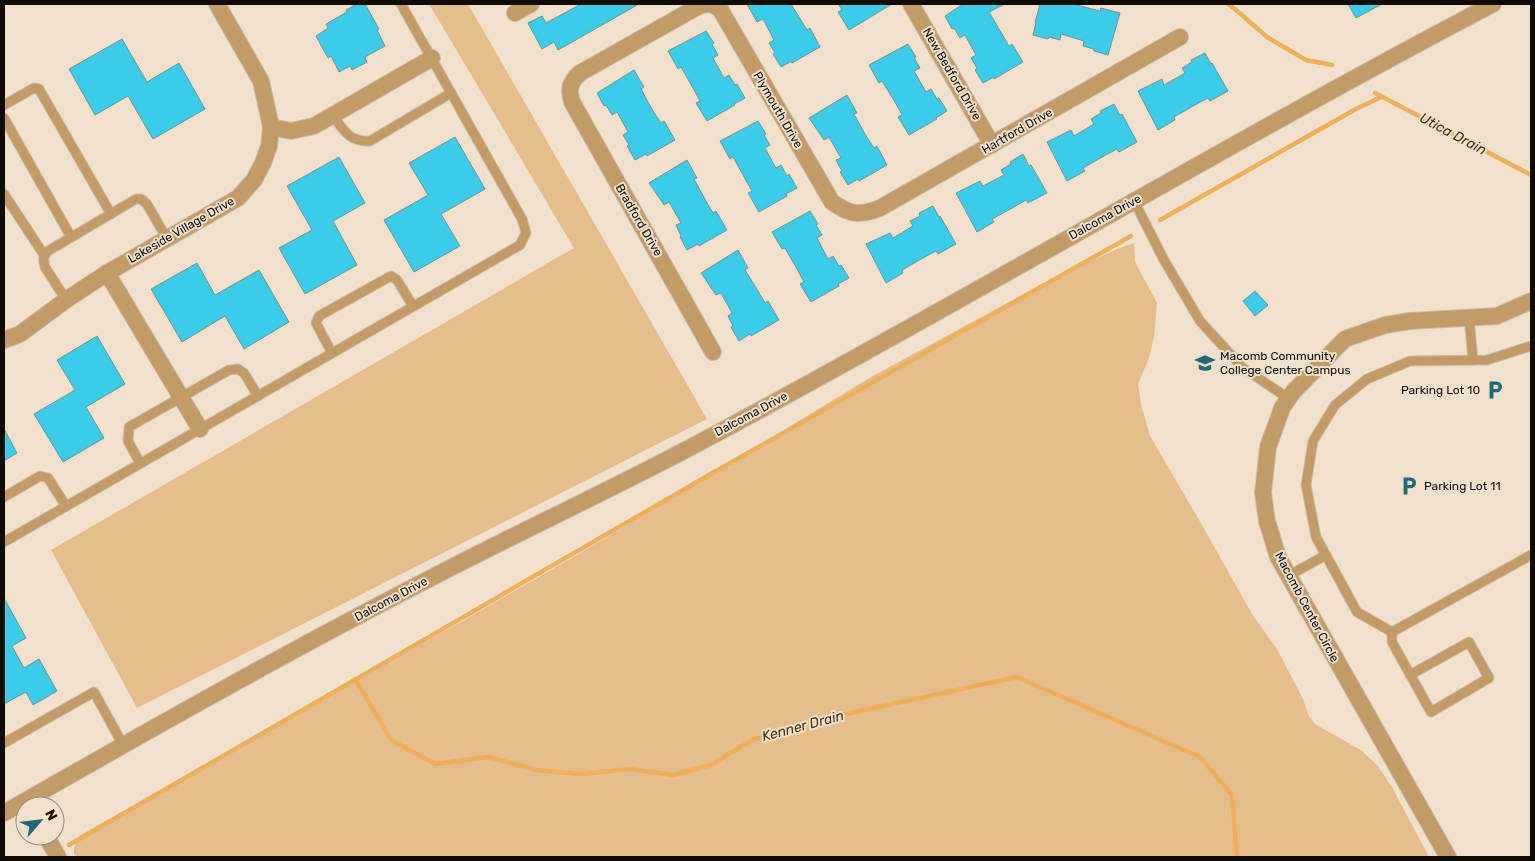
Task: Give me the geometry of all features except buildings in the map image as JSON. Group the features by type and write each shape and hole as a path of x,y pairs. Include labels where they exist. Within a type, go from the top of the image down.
{"street":[{"name":"Lakeside Village Drive","path":"4,340 20,334 107,273 238,198 254,180 263,163 271,128 261,81 217,4"},
{"path":"515,13 531,4"},
{"name":"Bradford Drive","path":"707,4 699,6 580,72 571,82 569,88 572,102 713,352"},
{"name":"Plymouth Drive","path":"711,4 720,9 832,202 850,212"},
{"name":"New Bedford Drive","path":"911,4 992,145"},
{"name":"Dalcoma Drive","path":"40,796 123,745 331,630 693,446 855,358 1386,60 1493,4"},
{"name":"Hartford Drive","path":"850,212 858,214 880,208 1180,37"},
{"path":"271,128 291,131 314,126 432,58"},
{"path":"107,273 200,429"},
{"name":"Macomb Center Circle","path":"1448,857 1278,557 1267,522 1263,493 1268,447 1282,408 1288,398 1345,340 1385,325 1410,321 1497,316 1531,301"},
{"path":"52,846 58,857"}],"lane":[{"path":"4,542 520,245 526,233 522,219 401,4"},
{"path":"4,105 34,88 39,89 111,214"},
{"path":"332,116 345,132 352,137 360,141 370,141 451,93"},
{"path":"4,118 72,237"},
{"path":"4,194 44,255 45,267 66,300"},
{"path":"44,255 136,199 141,198 147,204 167,239"},
{"path":"1134,201 1164,260 1200,321 1243,368 1288,398"},
{"path":"332,353 316,323 319,316 391,276 397,280 413,306"},
{"path":"1469,318 1473,360"},
{"path":"1392,632 1357,612 1316,537 1306,485 1313,441 1335,405 1367,379 1410,361 1487,360 1531,346"},
{"path":"140,464 128,442 128,427 181,396 229,370 238,369 244,373 258,396"},
{"path":"4,497 40,476 48,478 66,506"},
{"path":"1288,576 1326,555"},
{"path":"1392,632 1531,555"},
{"path":"1392,632 1392,642 1410,675 1431,712 1489,678 1470,642 1410,675"},
{"path":"4,743 94,692 123,745"}],"shaded area":[{"path":"429,4 468,4 707,419 137,708 51,550 574,248"},
{"name":"Macomb Community College Center Campus","path":"1134,243 1135,262 1157,303 1154,337 1149,358 1138,384 1141,404 1150,436 1252,614 1277,649 1303,699 1309,716 1315,724 1362,751 1377,765 1392,787 1429,857 77,857 74,854 74,847 79,836 466,619 604,539 871,377 1049,280"}],"waterway":[{"name":"Utica Drain","path":"1228,4 1267,37 1306,60 1332,65"},
{"name":"Utica Drain","path":"1375,93 1531,175"},
{"path":"1160,220 1356,109 1381,97"},
{"path":"69,845 709,475 1131,236"},
{"name":"Kenner Drain","path":"356,680 391,740 435,764 488,757 537,770 581,774 630,769 673,775 711,765 754,739 785,734 809,722 1017,677 1200,757 1232,795 1237,857"}],"place":[{"name":"Macomb Community College Center Campus","path":"1205,363"},
{"name":"Parking Lot 10","path":"1495,390"},
{"name":"Parking Lot 11","path":"1409,486"}]}
